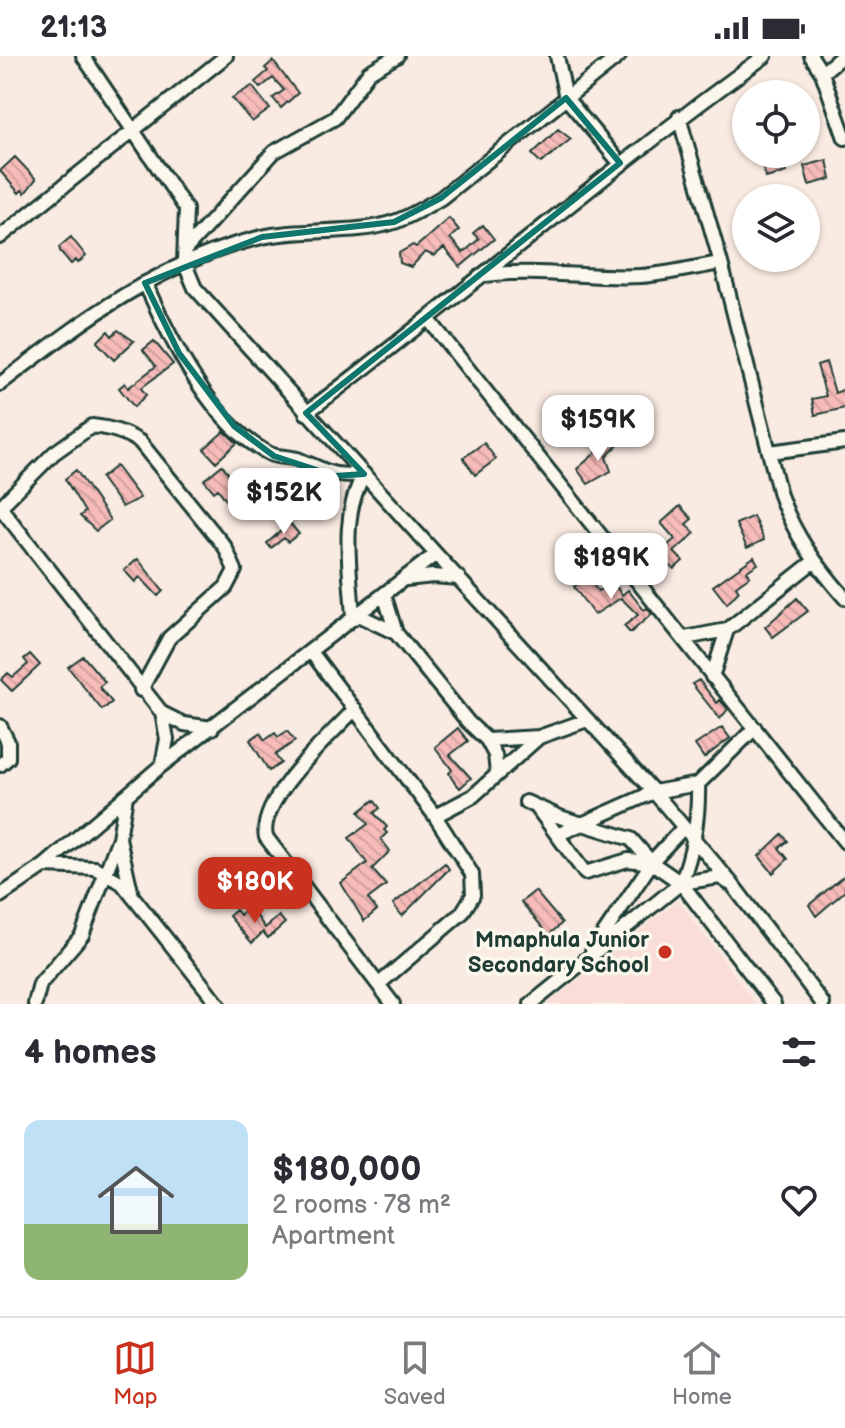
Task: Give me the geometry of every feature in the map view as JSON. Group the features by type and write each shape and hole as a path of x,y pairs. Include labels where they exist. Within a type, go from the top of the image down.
{"street":[{"path":"83,56 186,209 185,255 195,288 654,792 732,884 823,1004"},
{"path":"0,237 226,56"},
{"path":"0,384 111,301 145,283 185,255 274,152 335,118 369,72 397,56"},
{"path":"557,56 566,98 620,163"},
{"path":"185,255 262,237 394,222 441,198 619,56"},
{"path":"306,413 429,320 679,117 765,56"},
{"path":"811,56 822,73 845,138"},
{"path":"822,73 842,56"},
{"path":"679,117 788,517 813,562 845,598"},
{"path":"482,275 522,270 584,276 643,276 721,263"},
{"path":"145,283 179,353 234,426 274,456 299,459 335,476 364,474"},
{"path":"429,320 845,842"},
{"path":"141,690 169,638 226,587 235,570 225,547 140,442 123,431 92,426 54,453 0,507 141,690 162,713 184,724 212,728"},
{"path":"770,452 845,442"},
{"path":"356,617 348,529 352,496 364,474"},
{"path":"0,896 44,866 162,765 312,653 436,554"},
{"path":"685,638 727,630 813,562"},
{"path":"403,580 433,576 459,578"},
{"path":"384,594 396,633 429,678 487,740 495,755 497,773"},
{"path":"356,617 396,633"},
{"path":"712,677 727,630"},
{"path":"312,653 435,816 472,874 473,895 462,913 379,984"},
{"path":"355,709 273,800 263,826 266,837 393,1004"},
{"path":"162,713 167,739 162,765"},
{"path":"487,740 539,737 587,720"},
{"path":"0,726 8,742 8,758 0,765"},
{"path":"557,835 654,792 698,784 755,728"},
{"path":"435,816 463,803 539,737"},
{"path":"681,883 694,842 699,811 698,784"},
{"path":"35,1004 40,984 82,935 119,838 126,795"},
{"path":"652,863 628,860 585,873 531,805 582,824 621,833 631,839 652,863 681,883 774,1004"},
{"path":"585,961 652,863 683,828"},
{"path":"119,838 131,891"},
{"path":"44,866 95,868 131,891 218,1004"},
{"path":"531,1004 681,883 720,877 732,884"}],"highlighted area":[{"path":"566,98 620,163 306,413 364,474 335,476 274,456 234,426 179,353 145,283 262,237 394,222 441,198"}],"shaded area":[{"name":"Mmaphula Junior Secondary School","path":"678,901 756,1004 547,1004"}],"building":[{"path":"273,61 298,93 281,108 273,98 284,90 273,78 260,88 255,82 268,71 265,68"},
{"path":"252,86 270,109 252,122 232,98"},
{"path":"558,129 571,139 541,163 532,154"},
{"path":"15,157 36,179 25,193 22,190 19,193 0,171"},
{"path":"827,160 831,179 809,184 805,168 820,168 820,162"},
{"path":"763,168 785,168 786,172 766,178"},
{"path":"449,218 459,230 450,238 463,253 479,239 473,233 483,225 494,239 460,267 444,248 434,256 425,252 411,267 400,263 399,253 413,245 416,247"},
{"path":"71,237 86,256 78,263 76,260 71,264 59,247"},
{"path":"118,330 134,341 114,360 97,342 108,331 112,336"},
{"path":"154,341 173,364 141,388 146,395 134,407 119,388 125,383 128,388 156,366 143,350"},
{"path":"826,362 835,393 845,389 845,408 815,415 812,399 826,396 817,365"},
{"path":"590,402 601,413 592,421 584,419 556,442 549,429 568,415 569,421"},
{"path":"224,431 237,443 216,462 204,449"},
{"path":"615,436 621,442 606,457 611,471 588,484 577,469"},
{"path":"484,443 496,459 475,475 463,458"},
{"path":"222,465 245,496 231,507 218,489 214,492 204,480"},
{"path":"116,466 140,498 122,507 101,478"},
{"path":"76,470 110,520 96,531 80,516 85,512 65,479"},
{"path":"680,506 692,519 686,524 695,533 674,552 683,561 674,569 671,566 660,567 655,561 660,557 658,554 675,539 661,523"},
{"path":"753,516 764,540 747,548 736,524"},
{"path":"290,523 299,534 288,542 284,538 271,548 267,543"},
{"path":"754,557 758,564 747,571 750,576 736,586 739,591 727,604 713,586"},
{"path":"138,559 163,591 158,596 140,577 135,582 124,570"},
{"path":"586,576 598,591 613,582 622,595 628,590 644,610 647,608 652,614 630,633 624,626 638,615 621,598 594,615 574,587"},
{"path":"797,598 808,611 773,637 765,627"},
{"path":"30,654 40,665 12,691 1,680 8,673 13,677 28,664 24,659"},
{"path":"83,656 105,682 99,687 112,702 102,710 68,667"},
{"path":"699,680 717,703 720,700 728,709 720,719 692,684"},
{"path":"722,727 730,738 704,758 695,745"},
{"path":"458,728 468,741 450,755 471,778 460,788 449,773 452,770 435,747"},
{"path":"287,731 295,741 275,755 281,763 269,771 250,740 260,733 265,740 275,733 278,737"},
{"path":"374,800 380,808 374,813 387,827 384,830 387,833 381,839 390,851 372,869 386,885 368,899 377,910 364,921 341,883 367,863 349,838 368,824 359,812"},
{"path":"782,834 788,841 779,848 788,859 773,873 759,856"},
{"path":"445,863 449,869 402,916 393,904"},
{"path":"845,875 845,891 816,916 809,905"},
{"path":"535,891 562,923 549,935 521,902"},
{"path":"250,906 265,928 279,916 285,923 268,938 263,932 252,943 229,916 236,910 240,915"}],"place":[{"name":"Mmaphula Junior Secondary School","path":"665,952"}]}
